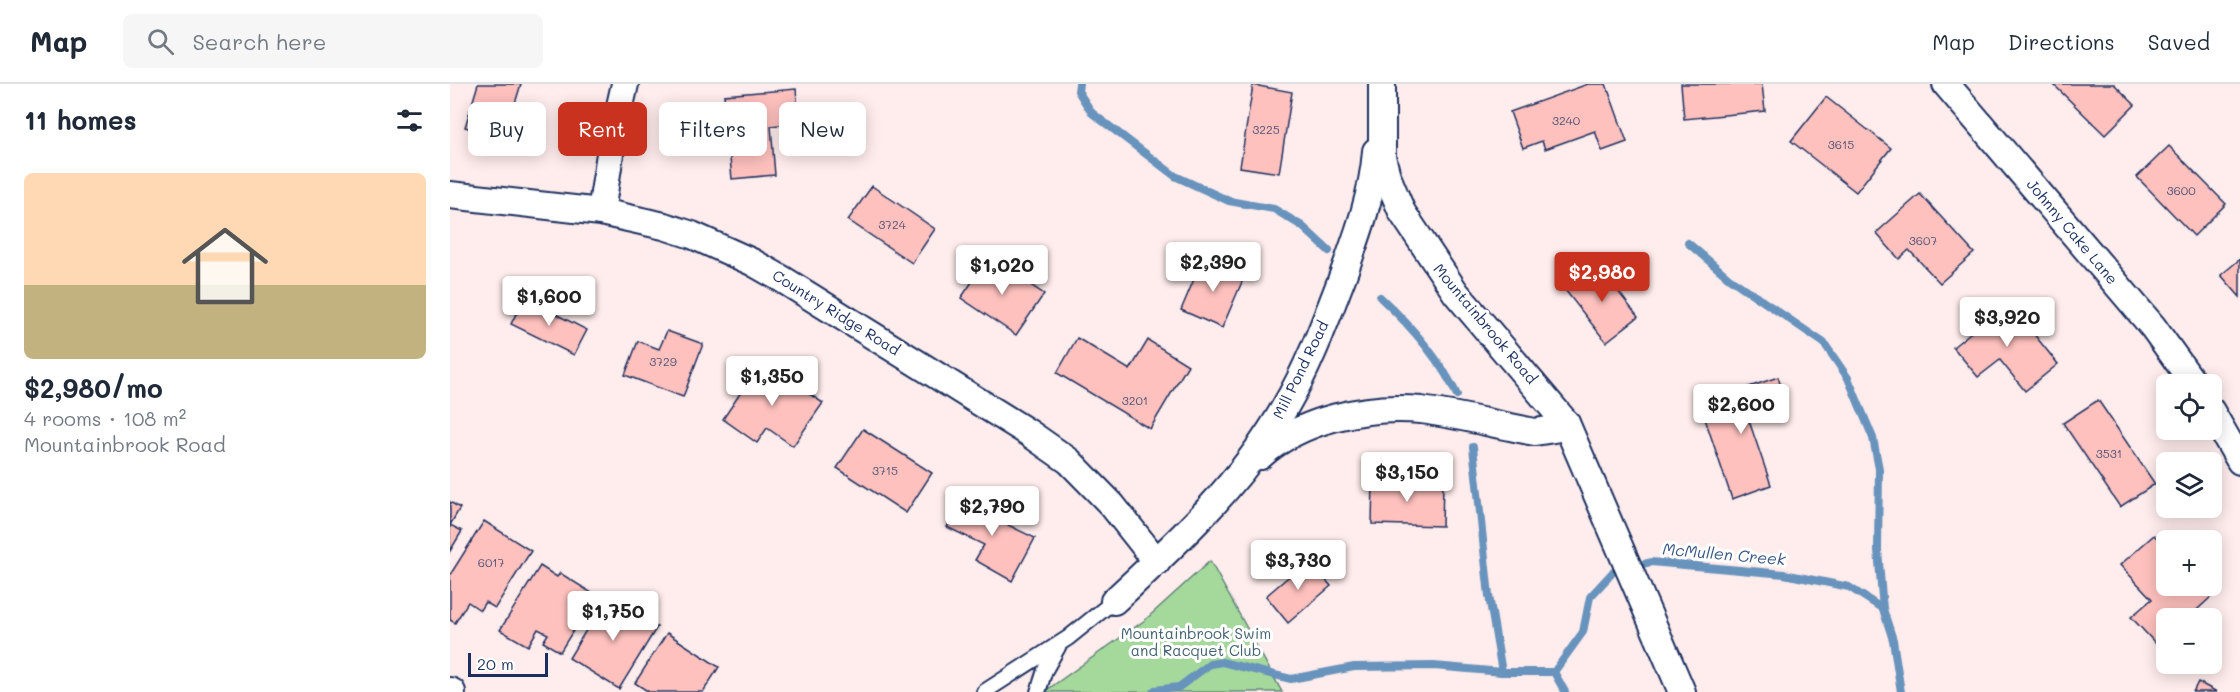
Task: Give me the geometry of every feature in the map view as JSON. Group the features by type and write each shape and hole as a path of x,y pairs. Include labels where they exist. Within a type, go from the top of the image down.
{"street":[{"path":"601,212 612,141 626,84"},
{"name":"Mountainbrook Road","path":"1381,84 1382,157 1402,212 1456,293 1566,423 1614,529 1682,692"},
{"name":"Mill Pond Road","path":"1114,601 1195,525 1233,482 1285,407 1318,342 1369,197 1375,165 1381,84"},
{"name":"Johnny Cake Lane","path":"1946,84 2153,327 2187,374"},
{"name":"Country Ridge Road","path":"450,195 601,212 664,226 692,235 752,262 1029,433 1069,461 1112,505 1157,562"},
{"path":"1233,482 1262,453 1293,433 1331,418 1375,411 1419,410 1534,432 1554,429 1566,423"},
{"path":"2222,430 2240,461"}],"lane":[{"path":"984,692 1060,644 1114,601"},
{"path":"1038,692 1045,670 1060,644"}],"green space":[{"name":"Mountainbrook Swim and Racquet Club","path":"1210,561 1282,692 1044,692 1145,620"}],"building":[{"path":"478,84 521,84 515,102 473,102"},
{"path":"1588,84 1606,84 1627,142 1602,151 1595,131 1545,149 1542,141 1523,148 1510,112"},
{"path":"1681,84 1762,84 1765,111 1684,119"},
{"path":"2053,84 2114,84 2135,105 2105,135"},
{"path":"1253,85 1292,92 1279,173 1240,167"},
{"path":"796,89 797,102 779,102 779,125 771,126 775,175 732,179 730,156 767,156 767,102 725,102 724,95"},
{"path":"1826,97 1891,148 1856,192 1791,141"},
{"path":"2169,146 2226,204 2194,236 2137,177"},
{"path":"872,186 935,229 912,263 848,220"},
{"path":"1920,194 1974,253 1940,283 1909,250 1899,259 1876,233"},
{"path":"989,257 1044,294 1016,335 961,298"},
{"path":"1203,258 1245,275 1222,328 1181,310"},
{"path":"2240,259 2240,297 2221,275"},
{"path":"1598,265 1638,317 1606,342 1565,290"},
{"path":"524,298 587,330 574,355 511,324"},
{"path":"2008,302 2058,364 2025,391 2000,360 1978,377 1953,347"},
{"path":"667,331 703,344 683,397 625,375 638,341 659,349"},
{"path":"1077,338 1130,370 1148,340 1188,365 1150,429 1057,373"},
{"path":"761,362 823,403 793,446 767,428 757,443 723,419"},
{"path":"1778,377 1786,402 1747,415 1771,485 1732,499 1700,404"},
{"path":"2098,400 2155,484 2120,507 2063,423"},
{"path":"863,429 932,473 906,513 837,468"},
{"path":"1373,481 1443,483 1442,526 1372,524"},
{"path":"969,493 1003,516 1008,525 1035,538 1012,581 975,560 984,545 947,527"},
{"path":"450,502 460,508 450,525"},
{"path":"484,521 531,551 495,608 485,602 480,610 468,602 455,623 450,620 450,575"},
{"path":"450,525 462,531 450,551"},
{"path":"2154,535 2156,537 2156,596 2211,597 2199,608 2156,608 2156,644 2131,617 2152,599 2120,565"},
{"path":"1308,560 1331,586 1288,623 1266,596"},
{"path":"540,566 557,577 560,573 595,595 560,652 543,642 548,634 538,629 528,646 500,630"},
{"path":"607,596 657,627 619,689 569,658"},
{"path":"667,633 719,667 703,692 649,692 635,683"},
{"path":"2198,682 2217,692 2193,692"}],"waterway":[{"path":"1079,84 1078,91 1092,113 1175,176 1229,201 1274,209 1302,226 1329,251"},
{"path":"1688,243 1729,278 1824,343 1848,378 1873,438 1879,469 1878,550 1883,609 1893,640 1901,692"},
{"path":"1380,297 1423,343 1442,368 1457,395"},
{"path":"1473,447 1489,596 1502,672"},
{"name":"McMullen Creek","path":"1554,672 1583,632 1590,597 1613,572 1651,562 1784,574 1849,587 1883,609"},
{"path":"1153,692 1179,687 1210,664 1222,662 1291,679 1354,667 1434,666 1502,672 1554,672"},
{"name":"McMullen Creek","path":"1554,672 1565,692"}]}
